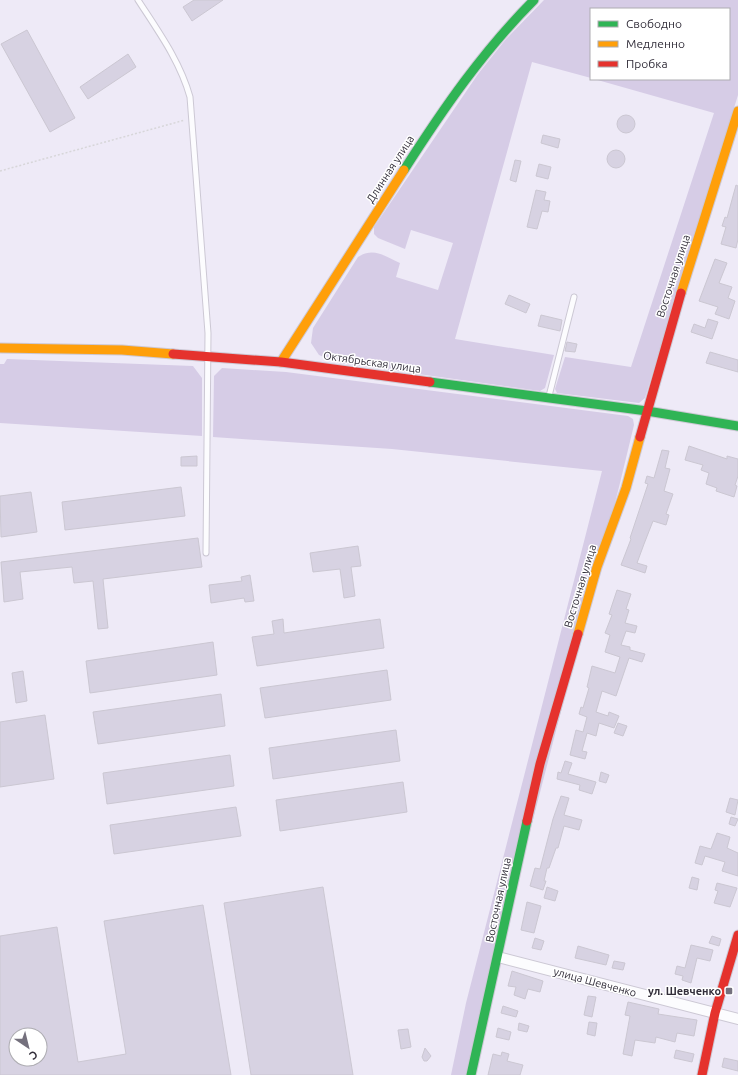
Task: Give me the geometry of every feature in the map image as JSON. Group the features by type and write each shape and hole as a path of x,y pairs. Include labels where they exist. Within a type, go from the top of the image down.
{"street":[{"name":"Длинная улица","path":"281,362 420,145 473,69 496,39 534,0"},
{"name":"Восточная улица","path":"472,1075 540,764 598,567 626,488 672,320 738,111"},
{"name":"Октябрьская улица","path":"0,348 122,350 281,362 548,397 738,426"},
{"path":"702,1075 715,1013 738,935"},
{"name":"улица Шевченко","path":"498,957 738,1019"}],"lane":[{"path":"138,0 178,64 190,97 208,333 206,553"},
{"path":"548,397 574,297"}],"path":[{"path":"0,171 192,118"}],"shaded area":[{"path":"544,0 738,0 738,95 645,398 639,403 557,393 555,389 565,357 631,367 714,113 598,80 730,80 730,8 590,8 590,78 532,62 455,339 554,355 545,388 540,391 339,363 319,355 311,343 313,328 358,257 364,254 374,253 384,255 400,263 396,277 438,290 453,243 411,230 405,249 378,238 374,234 374,227 478,74 506,39"},
{"path":"7,359 193,366 202,378 202,436 0,423 0,364 4,364"},
{"path":"222,368 286,372 628,416 633,419 634,425 619,487 467,1075 451,1075 466,1003 602,471 392,449 213,437 214,376"}],"building":[{"path":"194,0 223,0 192,21 183,7"},
{"path":"27,30 75,118 50,132 1,44"},
{"path":"128,54 136,67 88,99 80,87"},
{"path":"626,115 632,118 635,124 632,130 626,133 620,130 617,124 620,118"},
{"path":"543,135 560,139 558,148 541,143"},
{"path":"616,150 622,153 625,159 622,165 616,168 610,165 607,159 610,153"},
{"path":"515,160 521,161 516,182 510,180"},
{"path":"539,164 551,167 548,179 536,176"},
{"path":"736,185 738,186 738,239 736,248 721,244 726,227 722,226 725,217 727,218"},
{"path":"536,190 546,192 544,200 550,201 548,212 542,211 537,229 527,227"},
{"path":"715,259 727,263 719,283 732,287 728,298 735,301 729,319 715,314 718,307 699,301"},
{"path":"509,295 530,304 526,313 505,304"},
{"path":"541,315 562,320 560,331 538,326"},
{"path":"708,319 718,322 712,339 691,332 694,324 705,328"},
{"path":"567,342 577,344 575,352 565,351"},
{"path":"710,352 738,360 738,372 706,363"},
{"path":"689,446 727,459 727,456 738,459 738,476 735,485 737,486 734,497 716,491 717,488 706,484 709,473 701,470 703,465 685,460"},
{"path":"662,450 669,451 665,468 670,469 664,491 673,494 666,514 669,515 666,525 653,521 637,563 647,566 645,573 621,565 631,539 630,538 648,484 645,483 647,476 654,478"},
{"path":"197,456 197,466 181,466 181,457"},
{"path":"181,487 185,516 65,530 62,502"},
{"path":"31,492 37,532 1,537 0,496"},
{"path":"198,538 202,567 103,579 108,628 98,629 93,581 74,583 72,567 20,572 23,599 4,602 1,562"},
{"path":"358,546 361,566 351,567 355,596 344,598 340,569 313,572 310,553"},
{"path":"250,575 254,601 245,602 244,598 211,603 209,585 242,581 241,577"},
{"path":"617,590 631,594 626,609 629,610 625,623 637,626 635,633 626,631 621,645 630,647 630,650 645,654 642,662 629,658 616,696 602,691 596,712 608,716 609,712 619,716 614,728 599,723 596,736 587,733 582,751 587,752 585,759 570,755 576,730 583,732 587,717 579,714 581,707 583,708 589,688 587,687 592,666 615,673 620,657 605,652 610,635 605,633 612,615 609,614"},
{"path":"283,619 284,633 380,619 384,648 257,666 252,637 274,634 272,621"},
{"path":"213,642 217,675 90,693 86,661"},
{"path":"387,670 391,700 265,718 260,688"},
{"path":"23,671 27,701 16,703 12,673"},
{"path":"221,694 225,726 98,744 93,712"},
{"path":"45,715 54,779 0,787 0,722"},
{"path":"618,723 627,726 623,736 614,733"},
{"path":"396,730 400,761 273,779 269,748"},
{"path":"230,755 234,786 107,804 103,773"},
{"path":"565,761 572,763 568,774 596,782 592,794 579,790 580,785 557,779 558,772 561,773"},
{"path":"601,772 609,775 606,783 599,781"},
{"path":"403,782 407,812 280,831 276,800"},
{"path":"561,796 569,798 564,815 582,820 579,830 564,826 558,848 556,848 549,868 547,868 544,881 546,881 543,890 530,886 535,868 540,869 553,819"},
{"path":"730,798 738,800 735,815 726,812"},
{"path":"236,807 241,836 114,854 110,825"},
{"path":"731,817 738,819 735,826 729,824"},
{"path":"717,833 730,837 727,848 738,853 738,876 722,871 725,862 705,856 702,865 695,863 700,846 711,849"},
{"path":"692,877 699,879 697,890 689,888"},
{"path":"717,883 737,888 730,907 714,903 718,891 715,890"},
{"path":"323,887 353,1075 251,1075 224,903"},
{"path":"547,887 558,891 555,901 544,898"},
{"path":"527,902 541,906 534,933 521,930"},
{"path":"203,905 231,1075 0,1075 0,936 57,927 78,1062 126,1054 104,921"},
{"path":"712,936 721,939 719,946 709,943"},
{"path":"535,938 544,941 541,950 532,948"},
{"path":"691,945 713,950 710,961 697,958 691,983 682,980 683,976 675,974 677,966 685,968"},
{"path":"578,946 609,955 606,965 575,958"},
{"path":"614,961 625,963 623,970 612,968"},
{"path":"512,971 543,981 540,992 528,989 525,999 514,995 516,987 508,986"},
{"path":"588,996 596,997 592,1017 584,1015"},
{"path":"628,1002 659,1009 658,1014 697,1020 694,1036 677,1033 675,1042 656,1037 655,1043 635,1040 632,1056 623,1054 630,1016 625,1015"},
{"path":"503,1006 518,1011 516,1017 501,1013"},
{"path":"589,1022 597,1023 595,1036 587,1034"},
{"path":"519,1023 529,1026 527,1032 518,1030"},
{"path":"498,1028 511,1032 509,1040 496,1037"},
{"path":"408,1029 411,1047 401,1049 398,1030"},
{"path":"425,1048 431,1056 427,1061 424,1061 422,1057"},
{"path":"676,1050 694,1054 692,1062 674,1058"},
{"path":"502,1052 509,1054 507,1061 523,1065 520,1075 488,1075 493,1054 501,1056"},
{"path":"724,1058 738,1061 738,1071 722,1067"}],"traffic: fast":[{"path":"404,170 464,81 515,19 534,0"},
{"path":"430,382 647,411 738,426"},
{"path":"471,1075 527,821"}],"traffic: slow":[{"path":"681,293 738,111"},
{"path":"281,362 404,170"},
{"path":"0,348 122,350 173,354"},
{"path":"578,634 597,567 626,488 640,437"}],"traffic: jam":[{"path":"640,437 681,293"},
{"path":"173,354 281,362 430,382"},
{"path":"527,821 540,764 578,634"},
{"path":"702,1075 715,1013 738,935"}],"place":[{"name":"ул. Шевченко","path":"729,991"}]}
